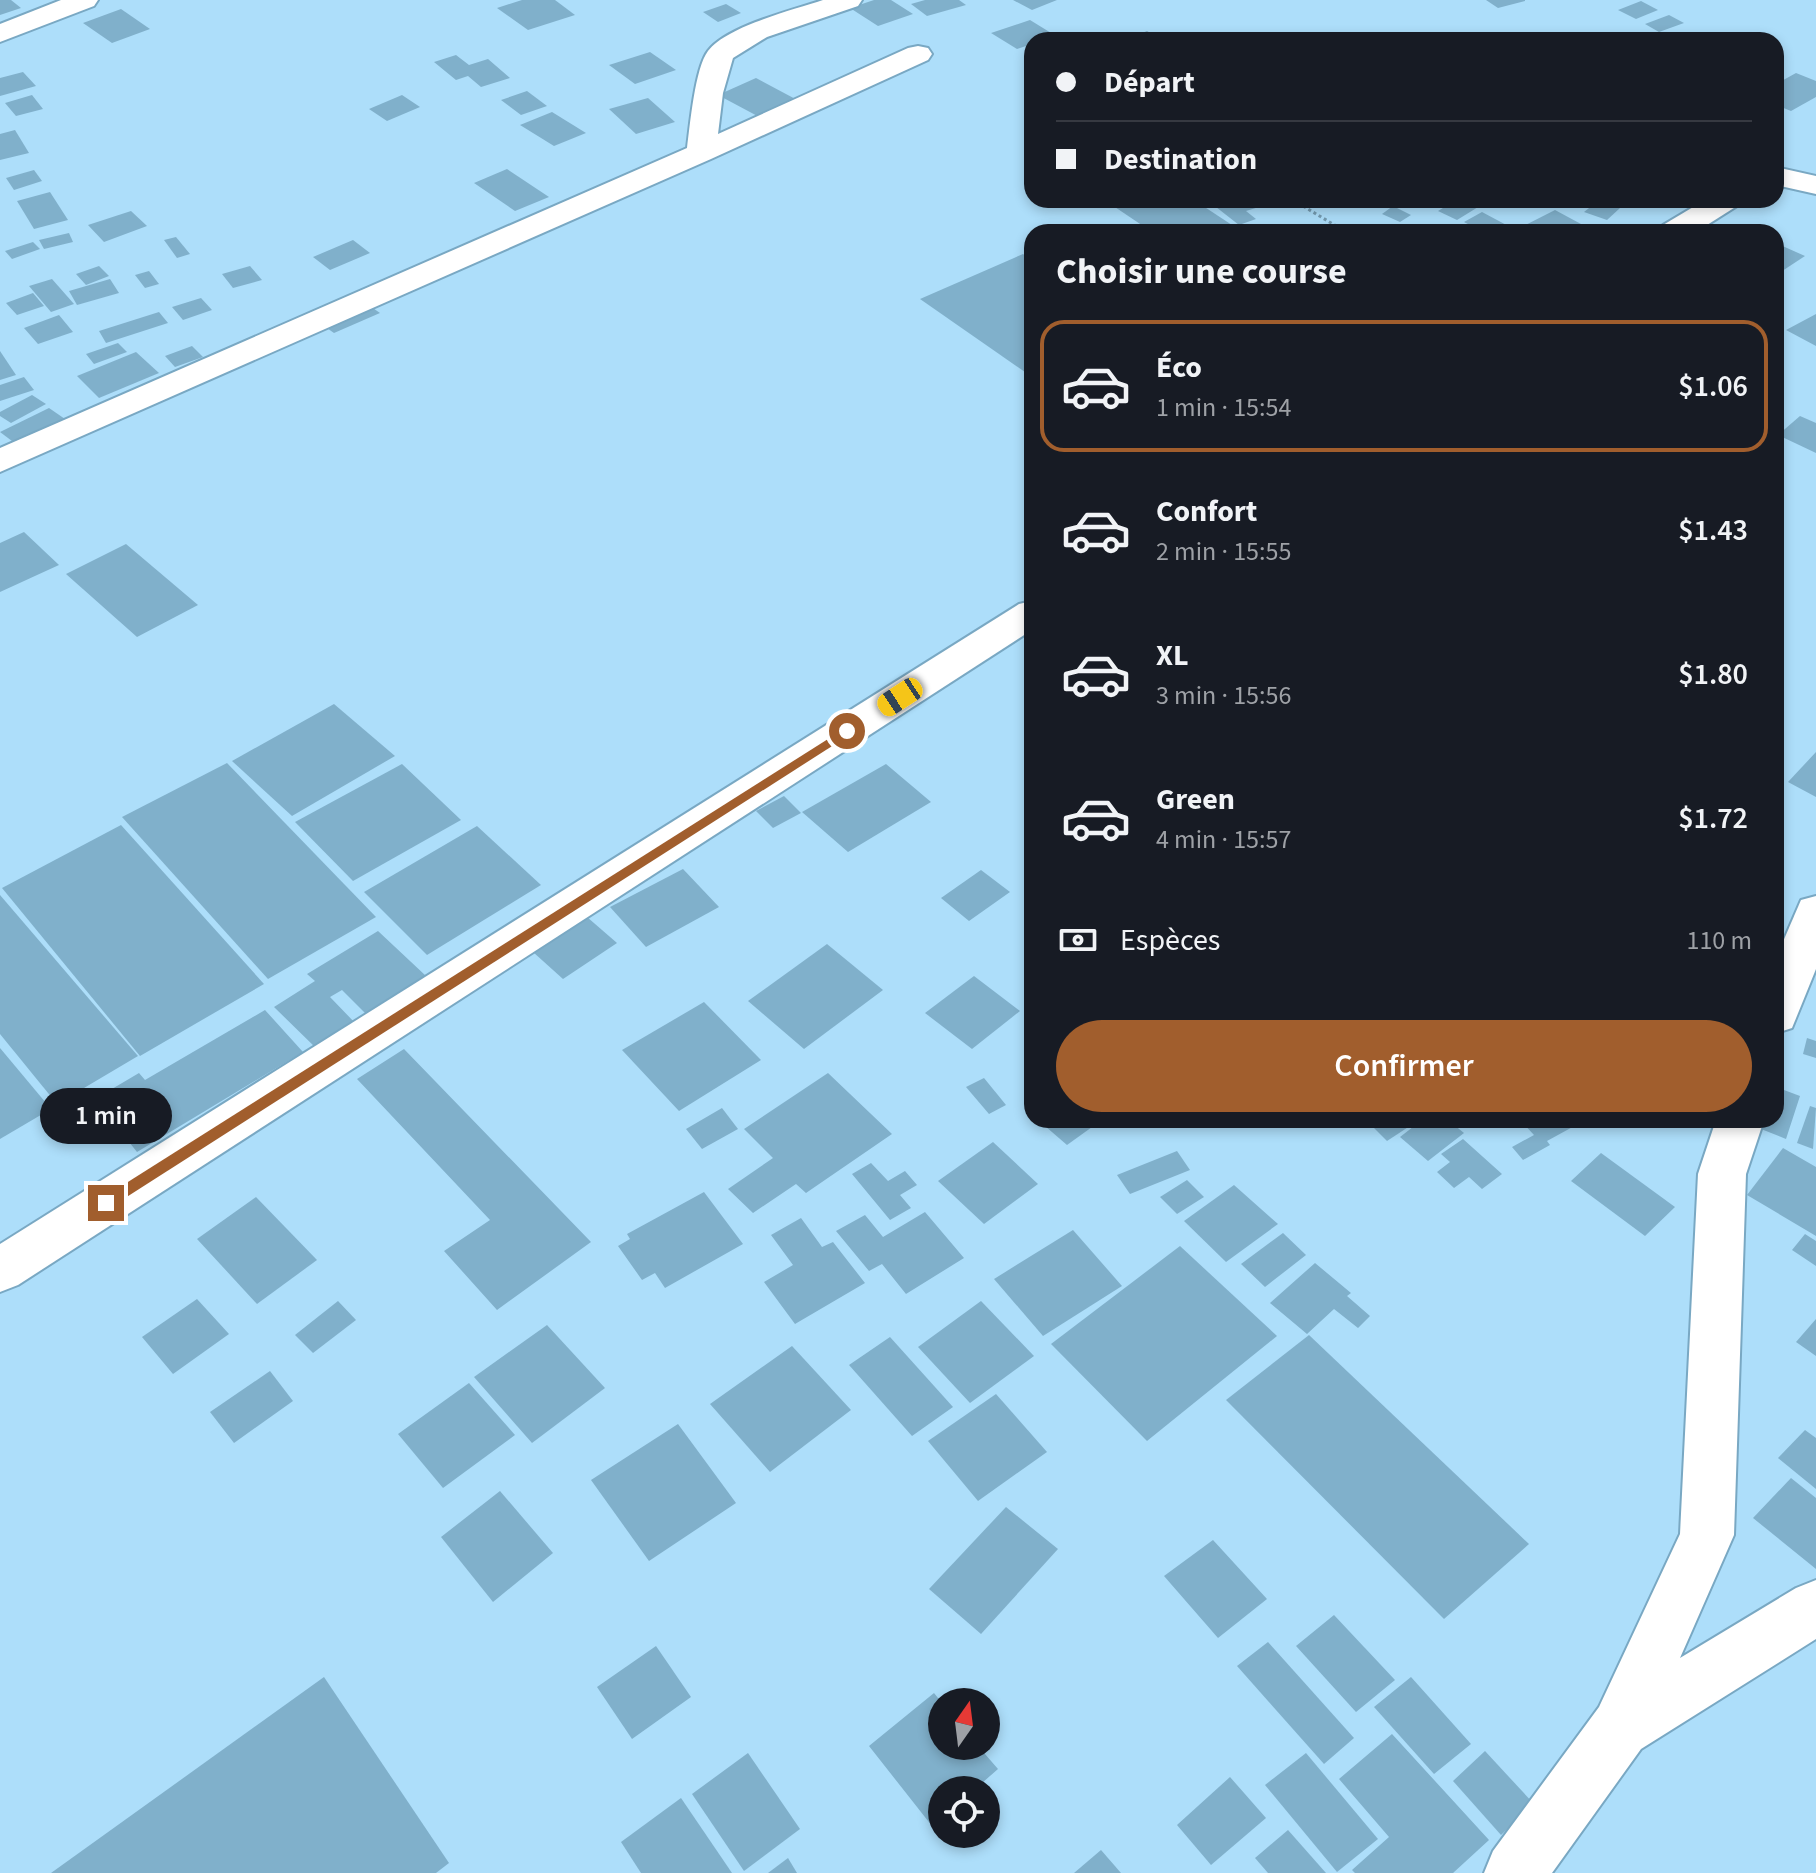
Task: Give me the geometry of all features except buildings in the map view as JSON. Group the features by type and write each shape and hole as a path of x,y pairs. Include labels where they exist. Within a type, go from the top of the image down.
{"street":[{"path":"0,34 85,0"},
{"path":"701,153 709,93 720,54 757,31 849,0"},
{"path":"0,461 701,153 918,54"},
{"path":"1784,178 1816,185"},
{"path":"1687,224 1713,208"},
{"path":"0,1270 1024,618"},
{"path":"1784,994 1816,912"},
{"path":"1515,1873 1620,1728 1707,1535 1722,1174 1737,1128"},
{"path":"1620,1728 1816,1607"}],"path":[{"path":"1306,208 1333,224"}],"route":[{"path":"106,1203 847,731"}]}
